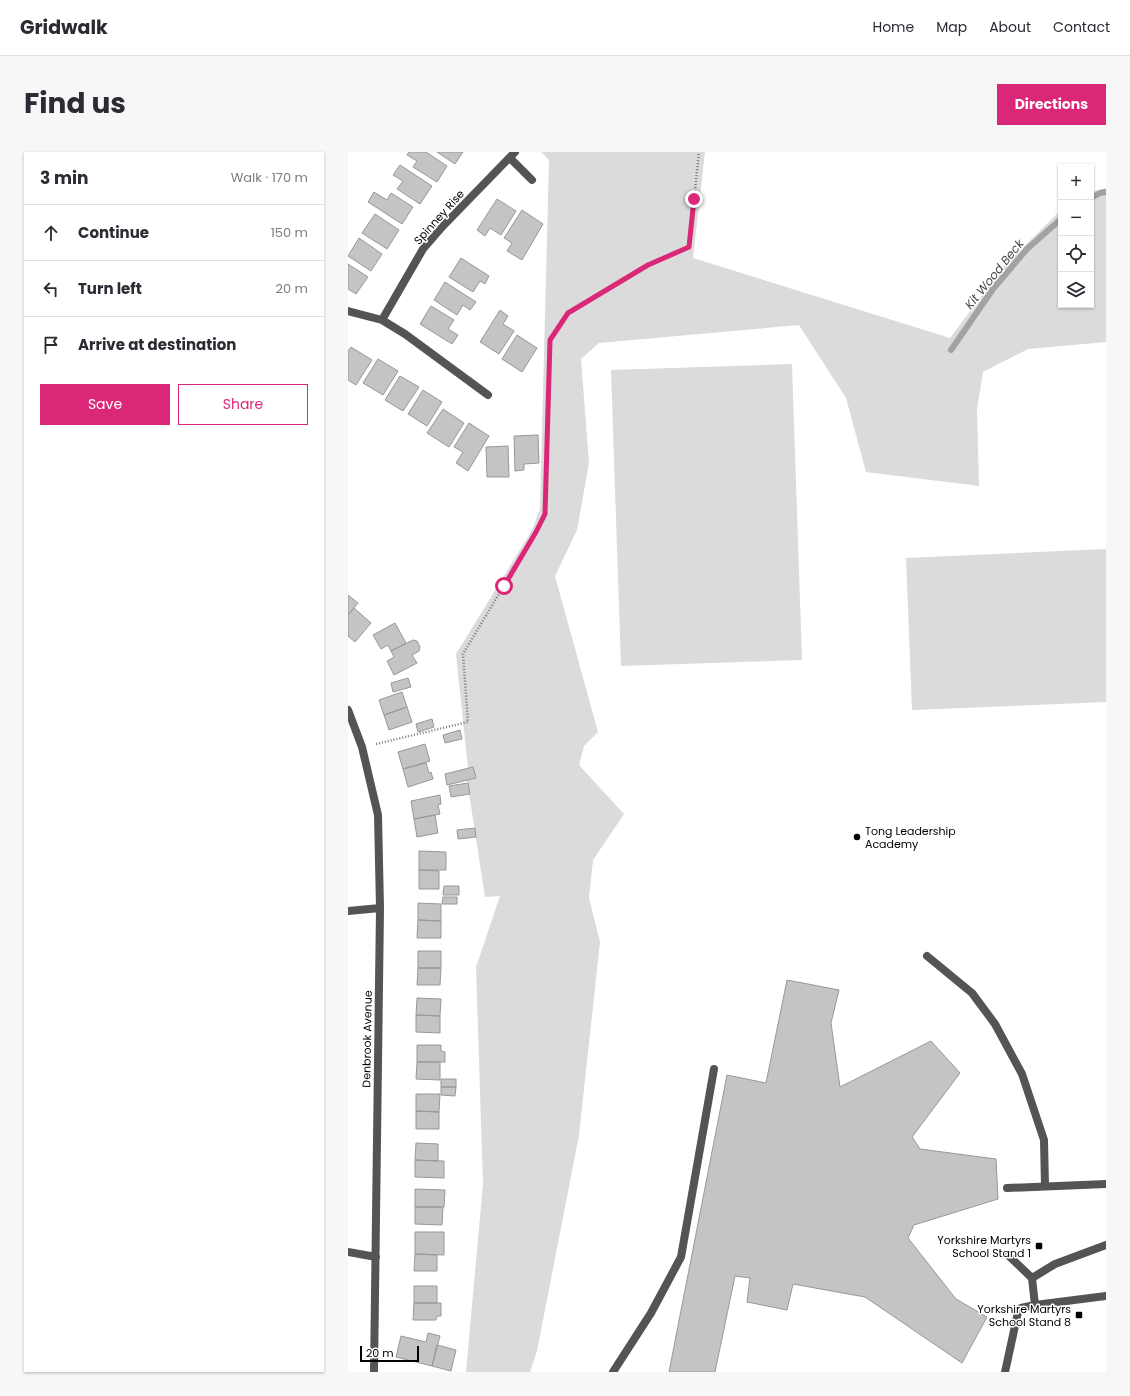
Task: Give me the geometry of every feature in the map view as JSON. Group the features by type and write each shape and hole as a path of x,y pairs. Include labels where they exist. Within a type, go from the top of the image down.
{"street":[{"name":"Spinney Rise","path":"382,320 423,249 443,226 512,155 532,180"},
{"path":"348,311 382,320 405,334 488,395"},
{"name":"Denbrook Avenue","path":"348,710 362,747 378,815 380,908 374,1372"},
{"path":"348,911 380,908"},
{"path":"927,956 972,993 995,1024 1022,1074 1044,1140 1045,1186"},
{"path":"613,1372 651,1313 681,1257 714,1069"},
{"path":"1007,1188 1106,1184"},
{"path":"1032,1278 1055,1264 1106,1245"},
{"path":"348,1252 376,1257"},
{"path":"1008,1255 1032,1278 1035,1305"},
{"path":"1005,1372 1018,1312 1022,1308 1035,1305 1104,1297"}],"path":[{"path":"362,747 468,722 463,654 536,532 545,514 550,340 568,313 648,265 689,247 699,152"}],"shaded area":[{"path":"541,152 705,152 693,258 950,338 1004,266 1058,213 1058,308 1094,308 1094,191 1106,188 1106,342 1028,349 983,372 977,409 979,486 866,472 846,398 799,325 599,343 581,359 589,463 577,530 555,576 598,732 584,746 579,765 624,814 593,860 589,898 600,942 579,1135 537,1351 530,1372 466,1372 483,1184 476,967 500,896 485,897 467,780 475,778 473,767 468,768 456,654 532,530 540,509 549,160"},
{"path":"792,364 802,660 621,666 611,370"},
{"path":"1106,549 1106,702 912,710 906,558"}],"building":[{"path":"409,152 426,152 447,166 437,182 413,167 417,161 407,155"},
{"path":"437,152 463,152 455,164"},
{"path":"400,165 432,186 420,204 397,189 403,181 393,175"},
{"path":"374,192 387,200 391,193 413,207 402,224 368,202"},
{"path":"497,199 516,211 501,235 490,228 485,236 477,230"},
{"path":"522,210 543,224 522,260 507,251 512,243 504,238"},
{"path":"375,214 399,230 387,249 362,233"},
{"path":"359,238 382,254 371,271 348,256"},
{"path":"461,258 489,276 485,284 480,281 473,292 449,277"},
{"path":"348,264 368,277 356,294 348,289"},
{"path":"445,282 476,302 470,310 463,305 457,315 434,300"},
{"path":"431,306 454,320 448,329 458,335 452,344 420,324"},
{"path":"500,310 508,316 503,324 514,331 499,354 480,342"},
{"path":"517,335 537,348 522,372 502,359"},
{"path":"351,347 372,360 356,385 348,380 348,351"},
{"path":"378,359 398,371 383,395 363,383"},
{"path":"400,376 419,387 403,411 385,400"},
{"path":"423,390 442,402 427,426 408,414"},
{"path":"443,409 464,423 449,447 427,433"},
{"path":"469,423 489,436 468,471 456,463 463,452 454,447"},
{"path":"538,435 539,463 524,464 524,470 515,471 514,436"},
{"path":"508,446 509,477 487,477 486,447"},
{"path":"348,595 358,603 348,615"},
{"path":"354,608 371,623 355,642 348,636 348,615"},
{"path":"395,623 406,643 391,651 388,645 381,649 373,635"},
{"path":"413,640 417,641 420,647 419,651 412,655 417,663 394,675 387,661 394,657 391,651"},
{"path":"408,678 411,687 393,692 391,683"},
{"path":"402,692 407,707 384,715 379,700"},
{"path":"407,707 412,722 389,730 384,715"},
{"path":"432,719 434,727 418,732 416,724"},
{"path":"460,730 462,739 445,743 443,735"},
{"path":"425,744 430,761 403,769 398,752"},
{"path":"426,763 429,773 431,772 433,779 408,787 403,769"},
{"path":"473,767 476,778 447,785 445,774"},
{"path":"468,783 470,794 451,797 449,786"},
{"path":"440,795 441,804 438,805 440,814 414,819 411,801"},
{"path":"435,815 438,833 417,837 414,819"},
{"path":"475,828 476,837 458,839 457,830"},
{"path":"419,851 446,852 446,870 419,870"},
{"path":"419,870 439,871 439,889 419,889"},
{"path":"444,886 459,886 459,895 443,895"},
{"path":"443,897 457,897 457,904 442,904"},
{"path":"418,903 441,904 441,921 418,920"},
{"path":"418,920 441,921 441,938 417,938"},
{"path":"418,951 441,951 441,968 418,968"},
{"path":"418,968 441,968 440,985 417,985"},
{"path":"787,980 839,990 831,1023 840,1087 931,1041 960,1073 912,1137 920,1149 996,1159 998,1199 914,1225 908,1238 956,1299 987,1317 962,1363 865,1297 793,1284 787,1310 747,1302 750,1278 735,1276 715,1372 669,1372 727,1075 766,1083"},
{"path":"417,998 441,999 440,1016 416,1015"},
{"path":"416,1015 440,1016 440,1033 416,1032"},
{"path":"417,1045 441,1045 441,1051 445,1052 445,1062 417,1062"},
{"path":"417,1062 440,1062 440,1080 416,1079"},
{"path":"441,1079 456,1079 456,1087 441,1087"},
{"path":"441,1087 456,1087 455,1096 441,1095"},
{"path":"416,1094 440,1094 439,1112 416,1111"},
{"path":"416,1111 439,1112 439,1129 416,1129"},
{"path":"416,1143 438,1144 438,1161 415,1160"},
{"path":"415,1160 444,1161 444,1178 415,1177"},
{"path":"415,1189 445,1190 444,1207 415,1207"},
{"path":"415,1207 443,1207 442,1225 415,1224"},
{"path":"415,1232 444,1232 444,1255 415,1254"},
{"path":"415,1254 437,1255 437,1271 414,1271"},
{"path":"414,1286 437,1286 437,1303 414,1303"},
{"path":"414,1303 441,1303 441,1316 437,1316 436,1320 413,1320"},
{"path":"428,1333 440,1336 432,1366 396,1357 401,1336 426,1342"},
{"path":"437,1345 456,1350 451,1371 432,1366"}],"waterway":[{"name":"Kit Wood Beck","path":"1094,196 1106,192"},
{"name":"Kit Wood Beck","path":"951,350 993,289 1027,249 1058,222"}],"place":[{"name":"Tong Leadership Academy","path":"857,837"},
{"name":"Yorkshire Martyrs School Stand 1","path":"1039,1246"},
{"name":"Yorkshire Martyrs School Stand 8","path":"1079,1315"}],"route":[{"path":"504,586 545,514 550,340 568,313 648,265 689,247 694,199"}]}
